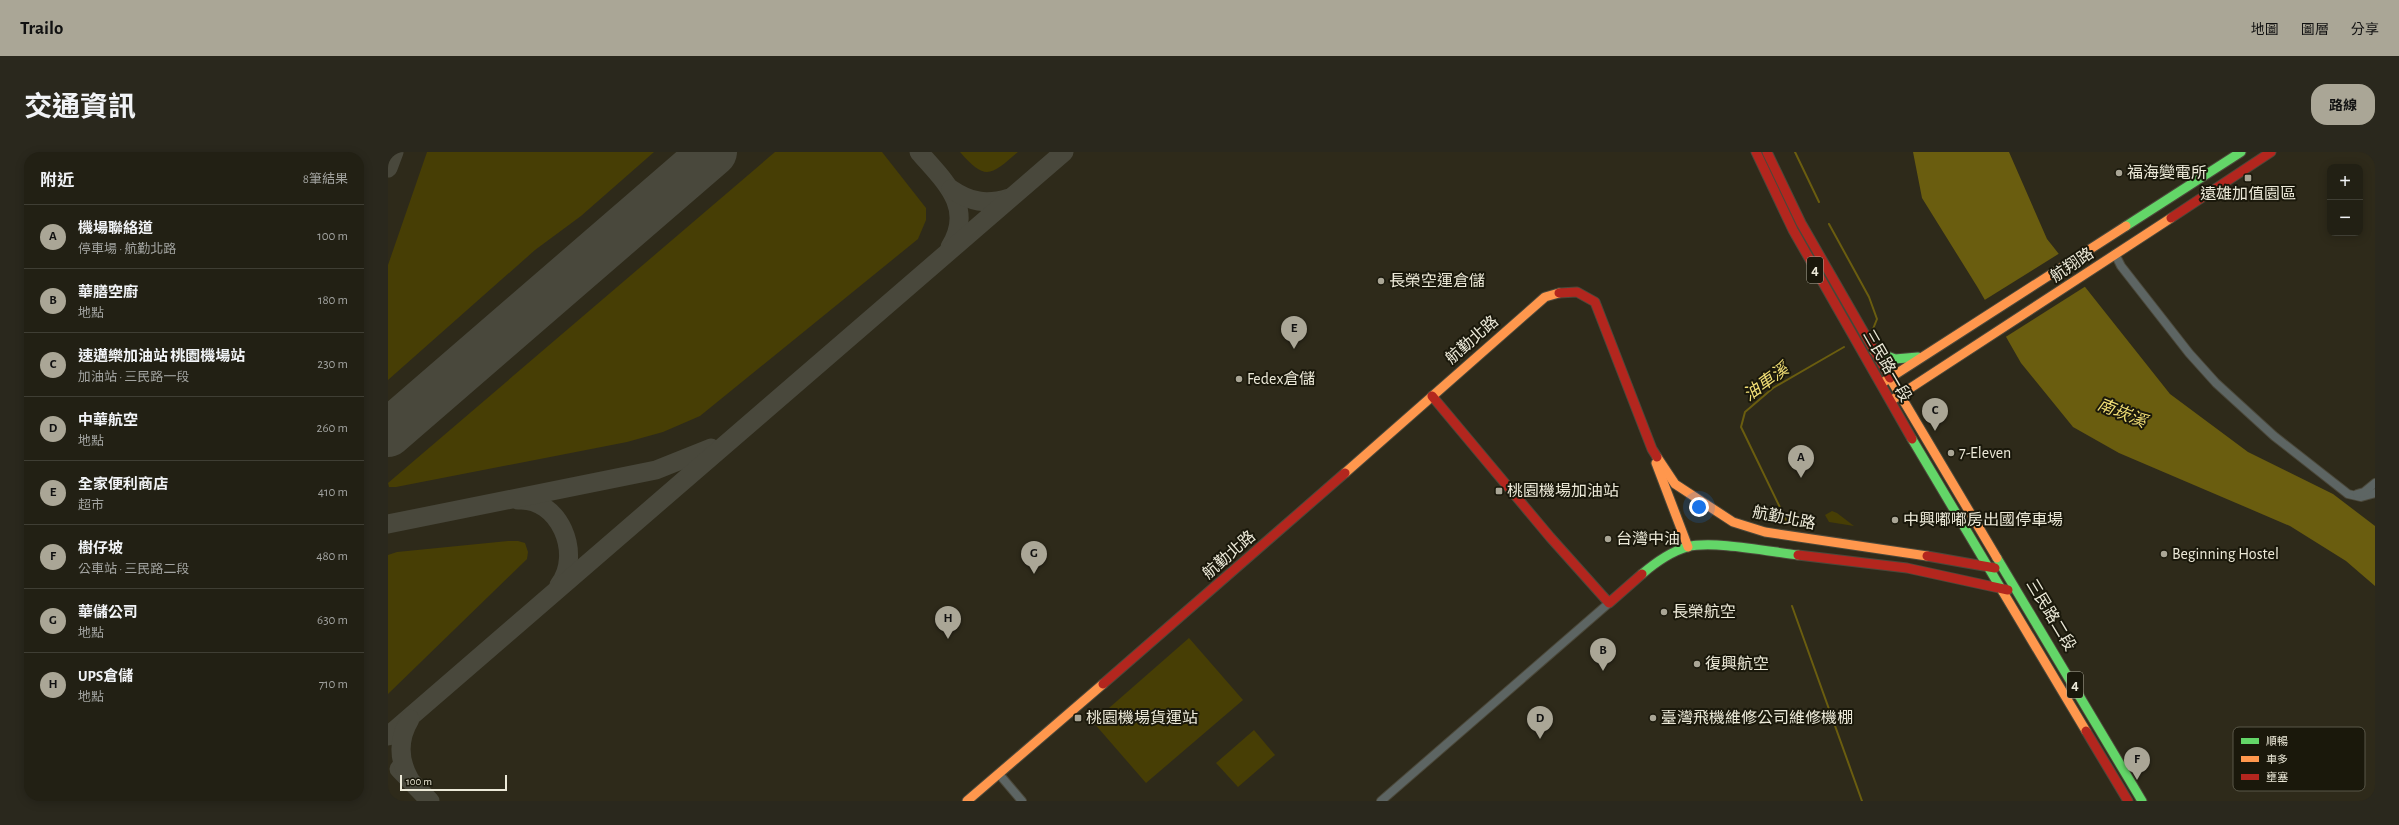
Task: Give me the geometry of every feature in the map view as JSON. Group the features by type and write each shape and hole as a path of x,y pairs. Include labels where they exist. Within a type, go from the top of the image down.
{"street":[{"name":"三民路一段","path":"1756,152 1793,230 1879,384 2003,589"},
{"name":"三民路一段","path":"1766,152 1801,224 1874,351 2005,570"},
{"name":"航翔路","path":"1879,384 2241,152"},
{"name":"航翔路","path":"1889,401 1998,332 2271,152"},
{"path":"2112,256 2156,312 2216,383 2274,436 2354,497 2370,496 2375,493"},
{"name":"航勤北路","path":"968,801 1300,513 1545,297 1565,291 1587,294 1595,302 1601,314 1652,449 1675,484 1733,522 1765,532 1913,553 2005,570"},
{"path":"1874,351 1886,358 1900,360 1928,353"},
{"path":"1432,396 1550,537 1609,603"},
{"path":"1652,449 1688,547"},
{"path":"2343,490 2356,494 2364,492 2375,484"},
{"path":"1381,801 1658,560 1688,547 1721,546 1908,568 2003,589 2019,591"},
{"name":"三民路二段","path":"2005,570 2019,591 2142,801"},
{"name":"三民路二段","path":"2003,589 2128,801"},
{"path":"999,774 1022,801"}],"shaded area":[{"path":"427,152 654,152 581,216 535,250 388,380 388,265"},
{"path":"775,152 882,152 926,208 926,220 918,239 700,416 663,432 627,442 396,487 389,487 388,483"},
{"path":"960,152 1018,152 1001,166 989,172 976,168"},
{"path":"1832,511 1854,526 1829,522 1825,515"},
{"path":"508,541 525,543 528,552 527,559 388,694 388,555 397,552"},
{"path":"1189,638 1243,700 1146,783 1093,722"},
{"path":"1254,730 1275,755 1238,787 1216,763"}],"water":[{"name":"南崁溪","path":"1913,152 2009,152 2047,239 2170,394 2248,452 2333,494 2375,526 2375,586 2346,561 2290,526 2119,453 2073,427 2021,363 1978,288 1922,198"}],"pier":[{"path":"2060,253 2086,286 2004,338 1983,301"}],"waterway":[{"name":"油車溪","path":"1795,152 1819,202"},
{"name":"油車溪","path":"1829,224 1869,297 1877,319 1873,329"},
{"name":"油車溪","path":"1787,522 1741,427 1745,412 1773,388 1844,347"},
{"name":"油車溪","path":"1792,606 1862,801"}],"taxiway":[{"path":"388,168 394,152"},
{"path":"919,152 946,184 958,207 959,219 957,233 950,247"},
{"path":"388,736 1064,152"},
{"path":"951,189 965,197 978,201 986,202 1009,198"},
{"path":"388,524 656,470 711,448"},
{"path":"518,500 533,502 545,508 555,517 563,530 567,544 568,558 566,572 559,585"},
{"path":"409,778 405,771 401,756 401,748 403,734 410,719"},
{"path":"399,769 430,801"}],"runway":[{"path":"388,433 713,152"}],"traffic: fast":[{"path":"2126,226 2241,152"},
{"path":"1874,351 1895,359 1918,357"},
{"path":"1912,439 2003,592"},
{"path":"1642,574 1669,555 1681,549 1698,545 1758,549 1798,555"},
{"path":"1997,558 2142,801"}],"traffic: slow":[{"path":"1892,400 2171,218"},
{"path":"1882,383 2126,226"},
{"path":"1345,473 1545,297 1559,293"},
{"path":"1890,378 1997,558"},
{"path":"1657,457 1675,484 1733,522 1765,532 1927,556"},
{"path":"1656,463 1688,547"},
{"path":"2003,592 2086,731"},
{"path":"967,801 1103,684"}],"traffic: jam":[{"path":"1756,152 1793,230 1912,439"},
{"path":"1767,152 1801,223 1890,378"},
{"path":"2171,218 2271,152"},
{"path":"1559,293 1577,292 1595,302 1652,449 1657,457"},
{"path":"1432,396 1550,537 1609,603 1642,574"},
{"path":"1103,684 1345,473"},
{"path":"1798,555 1907,568 2008,590"},
{"path":"1927,556 1995,568"},
{"path":"2086,731 2128,801"}],"place":[{"name":"福海變電所","path":"2119,173"},
{"name":"遠雄加值園區","path":"2248,178"},
{"name":"長榮空運倉儲","path":"1381,281"},
{"name":"全家便利商店","path":"1294,349"},
{"name":"Fedex倉儲","path":"1239,379"},
{"name":"速邁樂加油站 桃園機場站","path":"1935,431"},
{"name":"7-Eleven","path":"1951,453"},
{"name":"機場聯絡道","path":"1801,478"},
{"name":"桃園機場加油站","path":"1499,491"},
{"name":"中興嘟嘟房出國停車場","path":"1895,520"},
{"name":"台灣中油","path":"1608,539"},
{"name":"Beginning Hostel","path":"2164,554"},
{"name":"華儲公司","path":"1034,574"},
{"name":"長榮航空","path":"1664,612"},
{"name":"UPS倉儲","path":"948,639"},
{"name":"復興航空","path":"1697,664"},
{"name":"華膳空廚","path":"1603,671"},
{"name":"桃園機場貨運站","path":"1078,718"},
{"name":"臺灣飛機維修公司維修機棚","path":"1653,718"},
{"name":"中華航空","path":"1540,739"},
{"name":"樹仔坡","path":"2137,780"}]}
